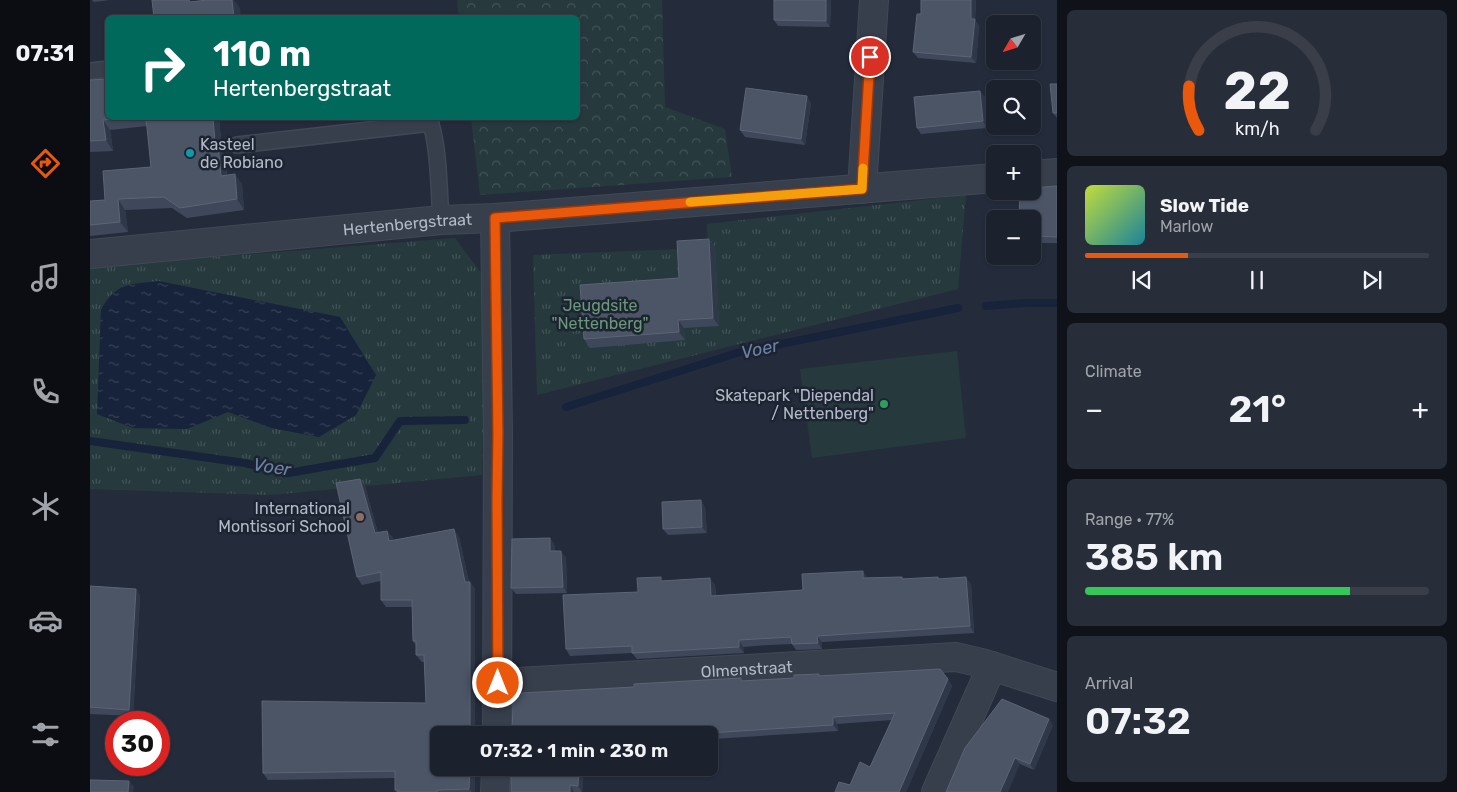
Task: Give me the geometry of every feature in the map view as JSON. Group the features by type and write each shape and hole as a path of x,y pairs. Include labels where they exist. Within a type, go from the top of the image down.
{"street":[{"path":"862,189 874,0"},
{"path":"1041,174 1057,173"},
{"name":"Hertenbergstraat","path":"90,254 441,220 495,218 986,179"},
{"path":"495,218 498,434 497,726"},
{"name":"Olmenstraat","path":"498,683 956,657 992,666 1057,687"},
{"path":"936,792 992,666"},
{"path":"495,792 496,776"}],"lane":[{"path":"90,71 105,69"},
{"path":"237,145 429,120 436,152 441,220"}],"green space":[{"path":"457,0 662,0 665,107 725,129 732,177 480,195 471,120 580,120 580,15 459,15"},
{"name":"Jeugdsite \"Nettenberg\"","path":"966,195 958,289 537,395 533,255 708,248 707,224"},
{"path":"455,238 486,280 482,475 271,495 90,489 90,267","holes":["158,281 340,317 319,437 272,428 228,412 133,428 98,414 101,310 112,294 125,286"]},
{"name":"Skatepark \"Diependal / Nettenberg\"","path":"957,351 966,438 812,458 800,369"}],"water":[{"path":"158,281 340,317 376,375 356,415 319,437 272,428 228,412 187,429 133,428 97,414 101,310 112,294 125,286"}],"building":[{"path":"152,0 189,0 190,2 232,0 234,15 154,15"},
{"path":"774,0 826,0 826,21 774,20"},
{"path":"921,0 971,0 971,19 975,19 971,57 913,52 917,14 921,14"},
{"path":"105,79 105,120 103,120 106,140 90,141 90,80"},
{"path":"1050,84 1057,84 1057,113 1053,113"},
{"path":"746,88 807,96 801,139 740,130"},
{"path":"980,91 983,121 917,128 914,97"},
{"name":"Kasteel de Robiano","path":"146,120 213,120 221,176 235,174 237,199 180,208 164,197 118,199 120,222 90,225 90,201 105,200 103,171 151,167"},
{"path":"1057,186 1057,237 1041,236 1041,210 1019,210 1020,200 1041,200 1041,187"},
{"path":"709,239 713,318 678,320 679,332 584,339 580,285 679,278 677,241"},
{"path":"360,479 375,533 387,531 389,541 454,529 465,582 470,582 470,726 430,726 430,776 470,776 469,789 437,790 437,792 398,792 398,790 395,790 395,771 263,773 262,701 426,703 424,655 416,655 416,641 413,641 412,600 381,600 381,572 357,577 336,483"},
{"path":"701,500 702,527 663,529 662,502"},
{"path":"550,538 550,551 561,551 563,587 511,588 512,539"},
{"path":"863,571 863,578 902,577 902,579 938,577 938,579 966,577 970,626 817,636 818,643 792,644 791,637 739,640 739,647 632,653 632,646 566,649 563,595 638,592 637,578 661,577 661,581 710,578 711,596 803,590 802,574"},
{"path":"90,586 136,589 129,710 90,707"},
{"path":"940,669 948,679 899,792 835,792 839,782 850,785 860,762 870,767 895,713 833,717 833,725 718,732 718,726 512,726 513,700 521,693 634,687 634,684 741,678 741,681 794,678 794,675 819,674 819,676"},
{"path":"1002,699 1049,719 1030,764 1015,758 1000,792 946,792 965,748"},
{"path":"511,776 579,776 578,786 570,785 570,792 511,792"},
{"path":"90,780 129,781 128,792 90,792"}],"waterway":[{"name":"Voer","path":"986,306 1057,303"},
{"name":"Voer","path":"566,407 737,353 958,308"},
{"name":"Voer","path":"90,441 245,463 288,473 375,458 400,421 465,420"}],"slow traffic":[{"path":"690,202 862,189 863,168"}],"place":[{"name":"Kasteel de Robiano","path":"190,153"},
{"name":"Skatepark \"Diependal / Nettenberg\"","path":"884,404"},
{"name":"International Montissori School","path":"360,517"}],"route":[{"path":"498,683 498,434 495,218 862,189 870,57"}]}
